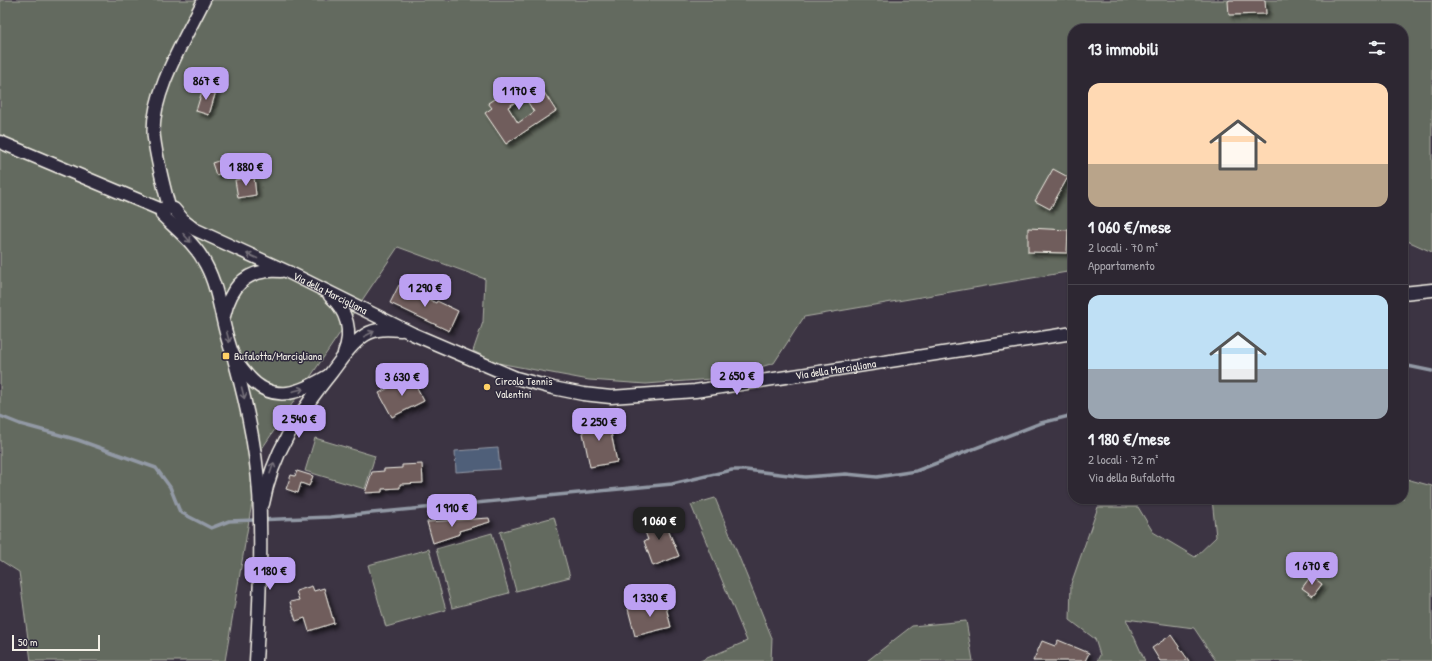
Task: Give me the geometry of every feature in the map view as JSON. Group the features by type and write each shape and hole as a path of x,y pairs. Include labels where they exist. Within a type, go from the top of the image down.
{"street":[{"path":"204,0 172,66 158,100 154,119 154,138 166,208 162,215 194,246 206,264 217,290 249,420 254,451 260,520 256,661"},
{"name":"Via della Marcigliana","path":"0,142 166,208 174,209 185,222 194,229 288,272 413,334 529,382 573,393 611,397 695,391 1068,334"},
{"path":"223,318 230,295 242,280 250,275 266,271 288,272"},
{"path":"324,290 339,305 347,319 348,339 341,360"},
{"path":"1408,292 1432,290"},
{"path":"260,520 267,485 278,452 296,420 341,360 357,342 375,331 393,329 413,334"},
{"path":"233,355 252,380 259,386 273,393 281,394 303,389 328,376"}],"shaded area":[{"path":"0,0 1432,0 1432,252 1408,241 1408,24 1068,24 1068,272 804,317 774,363 725,378 646,384 589,380 498,363 473,351 483,322 485,279 398,247 261,450 225,661 31,661 19,572 0,560"},
{"path":"315,438 375,456 365,489 305,471"},
{"path":"1408,479 1432,486 1432,661 1216,661 1194,628 1126,619 1145,661 1097,661 1100,655 1095,639 1070,620 1071,584 1098,507 1138,507 1153,532 1195,557 1216,537 1213,504 1408,504","holes":["1311,576 1322,584 1313,596 1302,588"]},
{"path":"715,498 772,638 771,661 700,661 747,641 691,505"},
{"path":"554,517 570,577 516,591 500,532"},
{"path":"492,533 509,593 452,608 436,549"},
{"path":"429,549 446,610 386,627 368,565"},
{"path":"966,621 973,661 867,661 912,626"}],"water":[{"path":"498,448 500,469 456,472 455,451"}],"building":[{"path":"1230,0 1265,0 1266,14 1229,15 1228,1"},
{"path":"522,81 529,92 540,86 556,111 506,144 485,113 492,108 488,103","holes":["524,96 534,112 518,123 508,107"]},
{"path":"203,88 216,91 209,115 196,111"},
{"path":"234,156 238,168 216,175 212,163"},
{"path":"1053,169 1068,177 1050,209 1035,201"},
{"path":"254,177 256,195 238,198 235,180"},
{"path":"1028,228 1068,230 1067,253 1028,252"},
{"path":"399,285 436,303 437,301 458,311 449,331 390,303"},
{"path":"411,376 424,401 392,417 379,393"},
{"path":"608,418 617,462 590,467 581,423"},
{"path":"422,464 423,483 400,484 400,488 382,489 382,492 365,493 372,472 384,471 384,469 402,468 402,465"},
{"path":"297,471 313,476 309,486 301,483 298,493 286,489 291,475 295,476"},
{"path":"662,515 679,556 653,566 644,541 648,540 642,523"},
{"path":"489,518 490,522 459,531 460,534 433,543 427,522"},
{"path":"1311,576 1322,584 1313,596 1302,588"},
{"path":"312,586 314,591 324,588 334,623 309,631 305,618 296,621 290,602 299,600 296,591"},
{"path":"664,599 671,627 635,636 628,609"},
{"path":"1171,635 1189,661 1160,661 1152,648"},
{"path":"1058,640 1089,653 1085,661 1033,661 1042,641 1055,646"}],"waterway":[{"path":"1408,366 1432,371"},
{"path":"0,416 20,424 78,440 156,468 170,487 180,512 211,528 229,521 330,517 672,484 732,470 746,470 805,477 846,474 877,477 916,471 1041,423 1068,416"}],"place":[{"name":"Bufalotta/Marcigliana","path":"226,356"},
{"name":"Circolo Tennis Valentini","path":"487,387"}]}
